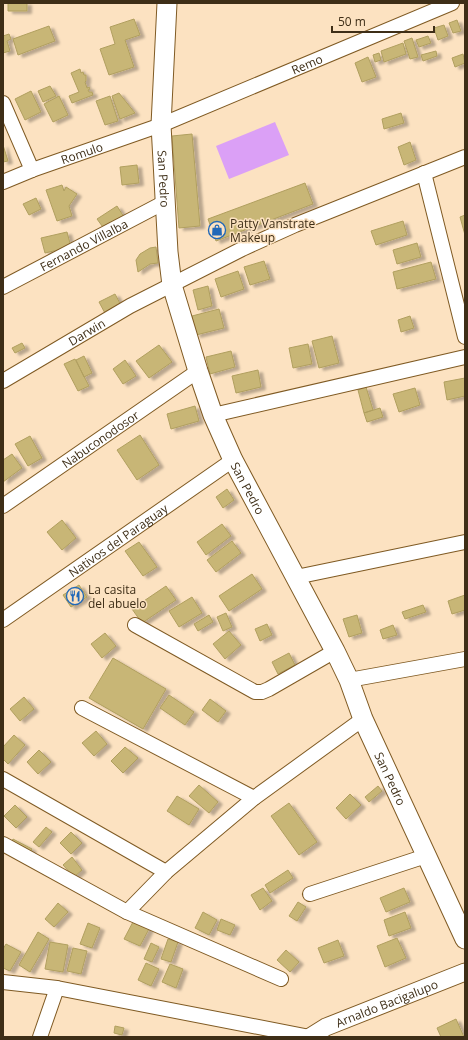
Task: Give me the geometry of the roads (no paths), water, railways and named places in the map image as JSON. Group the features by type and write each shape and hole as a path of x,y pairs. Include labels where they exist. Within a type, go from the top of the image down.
{"main road":[{"name":"San Pedro","path":"167,3 161,125 168,252 172,285 212,415 233,460 335,651 349,680 363,719 465,939"}],"street":[{"name":"Remo","path":"161,125 452,3"},
{"path":"3,103 32,170"},
{"name":"Romulo","path":"3,182 32,170 161,125"},
{"name":"Darwin","path":"3,381 130,306 242,249 295,225 465,157"},
{"path":"424,173 465,337"},
{"name":"Fernando Villalba","path":"3,288 165,202"},
{"path":"212,415 465,356"},
{"name":"Nabuconodosor","path":"3,506 198,371"},
{"name":"Nativos del Paraguay","path":"3,620 233,460"},
{"path":"296,577 465,542"},
{"path":"135,625 255,692 262,692 269,689 335,651"},
{"path":"349,680 465,659"},
{"path":"82,708 254,798"},
{"path":"127,912 166,872 254,798 363,719"},
{"path":"3,779 166,872"},
{"path":"3,844 127,912 281,979"},
{"path":"310,894 426,856"},
{"name":"Arnaldo Bacigalupo","path":"310,1037 326,1027 465,972"},
{"path":"3,982 57,988 310,1037"},
{"path":"40,1037 57,988"}],"place":[{"name":"Patty Vanstrate Makeup","path":"217,230"},
{"name":"La casita del abuelo","path":"75,596"}]}
